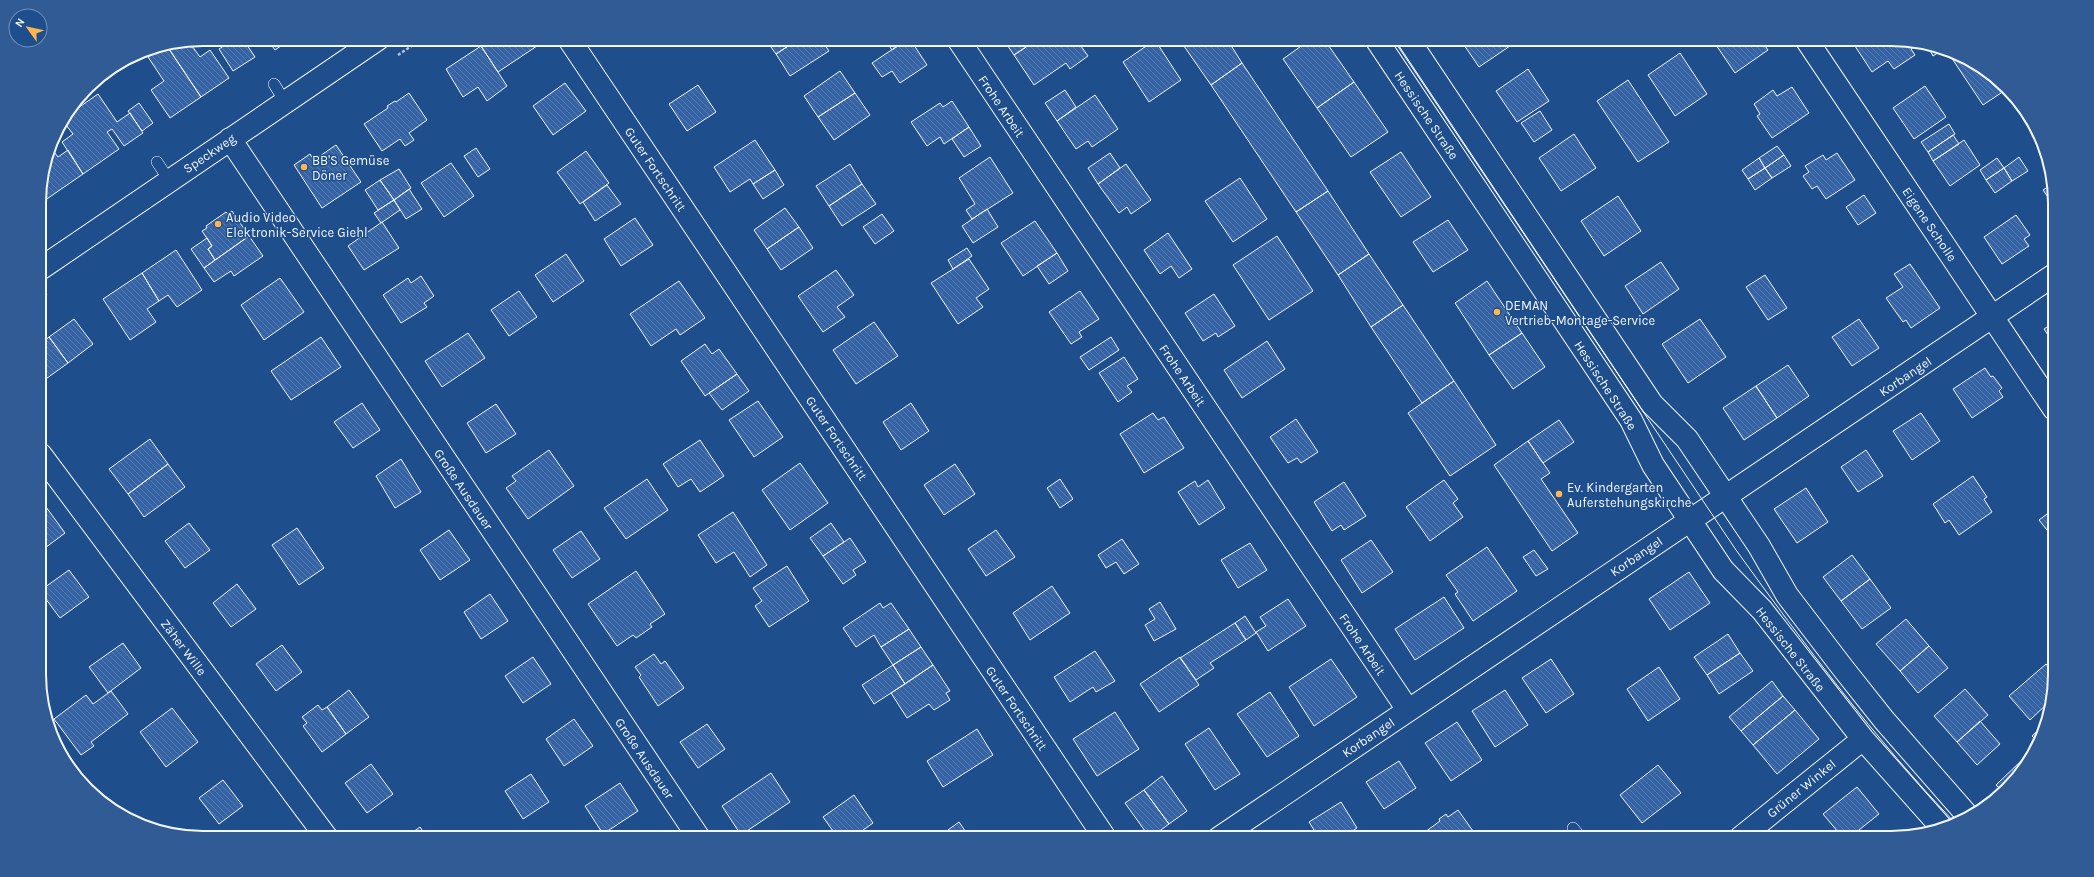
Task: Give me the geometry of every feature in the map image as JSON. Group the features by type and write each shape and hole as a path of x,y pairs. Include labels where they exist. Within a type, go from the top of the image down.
{"street":[{"name":"Speckweg","path":"46,265 368,46"},
{"name":"Guter Fortschritt","path":"574,46 1100,831"},
{"name":"Frohe Arbeit","path":"963,46 1408,710"},
{"name":"Hessische Straße","path":"1381,46 1627,414 1653,465 1723,570 1762,610 1862,739 1938,824"},
{"name":"Hessische Straße","path":"1413,46 1652,404 1687,439 1726,496 1759,546 1787,595 1832,655 1884,720 1965,813"},
{"name":"Eigene Scholle","path":"1811,46 2048,400"},
{"name":"Große Ausdauer","path":"230,139 694,831"},
{"name":"Korbangel","path":"1229,831 2048,279"},
{"name":"Zäher Wille","path":"46,462 322,831"},
{"name":"Grüner Winkel","path":"1749,831 1862,739"}],"lane":[{"path":"274,84 285,102"},
{"path":"157,162 169,180"}],"building":[{"path":"192,46 200,57 210,50 229,78 201,97 169,50"},
{"path":"224,46 248,46 255,57 233,71 219,49"},
{"path":"272,46 281,46 275,50"},
{"path":"481,46 537,46 498,72"},
{"path":"481,46 507,86 487,101 478,87 463,97 446,69"},
{"path":"770,46 788,46 776,54"},
{"path":"788,46 826,46 829,51 790,76 776,54"},
{"path":"889,46 898,46 892,50"},
{"path":"898,46 915,46 927,65 900,83 892,71 882,77 872,63"},
{"path":"1008,46 1028,46 1014,55"},
{"path":"1028,46 1081,46 1088,56 1070,69 1066,63 1034,85 1014,55"},
{"path":"1146,46 1159,46 1181,80 1149,102 1123,62"},
{"path":"1184,46 1231,46 1242,63 1211,85"},
{"path":"1301,46 1329,46 1354,82 1317,108 1283,59"},
{"path":"1465,46 1510,46 1479,67"},
{"path":"1717,46 1765,46 1768,50 1735,73"},
{"path":"1855,46 1913,47 1911,49 1915,55 1894,69 1888,61 1872,72"},
{"path":"169,50 201,97 170,118 151,90 164,81 148,57"},
{"path":"1930,51 1938,53 1933,56"},
{"path":"1680,53 1707,94 1675,116 1648,75"},
{"path":"1953,60 1960,62 1978,72 2002,92 1983,105"},
{"path":"1242,63 1328,191 1296,212 1211,85"},
{"path":"1528,69 1549,101 1517,122 1496,91"},
{"path":"840,71 855,93 818,117 804,96"},
{"path":"1628,80 1669,142 1638,162 1597,101"},
{"path":"1354,82 1388,132 1351,157 1317,108"},
{"path":"565,83 586,111 553,135 533,106"},
{"path":"698,85 716,112 687,131 669,104"},
{"path":"1925,86 1946,117 1914,139 1893,108"},
{"path":"1792,87 1809,113 1772,138 1757,116 1760,114 1754,104 1773,90 1777,96"},
{"path":"1065,90 1076,107 1057,121 1045,103"},
{"path":"409,93 427,120 409,133 414,140 405,146 400,139 382,151 364,124 388,108 387,106"},
{"path":"855,93 870,115 834,140 818,117"},
{"path":"98,94 117,122 130,113 143,133 124,146 112,129 107,132 119,149 83,174 62,142 73,134 66,125 77,109"},
{"path":"1095,95 1118,129 1092,147 1088,141 1076,149 1057,121"},
{"path":"952,101 969,127 944,144 940,137 927,146 911,122 940,103 943,107"},
{"path":"139,103 153,123 142,131 128,111"},
{"path":"1540,111 1552,130 1534,142 1521,123"},
{"path":"1949,124 1955,134 1928,152 1921,142"},
{"path":"969,127 981,146 964,157 952,139"},
{"path":"1574,134 1596,168 1561,191 1539,158"},
{"path":"1953,135 1959,144 1933,161 1928,152"},
{"path":"755,140 775,170 753,184 750,179 730,192 714,167"},
{"path":"1964,140 1980,165 1950,186 1933,161"},
{"path":"336,145 361,182 322,208 294,165 310,154 314,160"},
{"path":"1777,146 1784,155 1765,168 1759,158"},
{"path":"476,148 490,169 478,177 464,156"},
{"path":"68,150 83,174 46,200 47,183 54,152 58,157"},
{"path":"586,151 609,183 580,204 557,172"},
{"path":"1401,152 1431,197 1401,217 1370,172"},
{"path":"1110,153 1120,168 1098,184 1088,168"},
{"path":"1837,153 1855,180 1826,199 1817,186 1812,189 1803,176 1809,172 1805,166 1823,155 1826,160"},
{"path":"1784,155 1791,166 1772,178 1765,168"},
{"path":"990,157 1013,193 972,219 966,210 975,204 959,178"},
{"path":"2019,157 2028,171 2012,181 2004,168"},
{"path":"1759,158 1765,168 1748,179 1742,170"},
{"path":"1997,158 2004,168 1986,180 1980,170"},
{"path":"451,163 474,196 444,217 421,183"},
{"path":"850,164 862,184 829,206 816,186"},
{"path":"1126,164 1151,200 1131,214 1127,207 1119,213 1098,184"},
{"path":"1765,168 1772,178 1755,190 1748,179"},
{"path":"2004,168 2012,181 1995,193 1986,180"},
{"path":"399,169 411,188 394,200 380,180"},
{"path":"775,170 784,185 763,199 753,184"},
{"path":"1240,178 1267,219 1233,242 1205,201"},
{"path":"380,180 394,200 378,210 365,190"},
{"path":"862,184 876,204 842,226 829,206"},
{"path":"607,185 621,204 595,221 583,202"},
{"path":"2047,187 2048,197 2043,190"},
{"path":"409,189 422,209 406,219 394,200"},
{"path":"1328,191 1369,254 1338,275 1296,212"},
{"path":"1864,195 1876,213 1858,225 1846,207"},
{"path":"1618,196 1641,231 1604,256 1581,221"},
{"path":"394,200 400,210 381,223 374,213"},
{"path":"785,208 799,227 767,249 754,230"},
{"path":"987,209 998,227 973,243 962,226"},
{"path":"232,211 249,236 215,260 208,249 212,246 202,231 207,228 206,226 226,212 228,214"},
{"path":"882,214 894,231 875,244 863,227"},
{"path":"2016,215 2030,235 2024,239 2029,246 2002,264 1984,237"},
{"path":"635,218 653,245 621,266 604,239"},
{"path":"1448,220 1468,250 1433,272 1413,242"},
{"path":"1035,221 1057,253 1023,276 1001,243"},
{"path":"382,222 399,248 364,270 348,246"},
{"path":"799,227 813,248 781,270 767,249"},
{"path":"1168,233 1192,269 1179,278 1171,266 1160,274 1144,250"},
{"path":"249,236 263,256 234,276 231,271 214,282 204,268"},
{"path":"1277,236 1313,291 1269,320 1233,265"},
{"path":"207,238 212,246 208,249 215,260 204,268 191,249"},
{"path":"967,248 972,256 953,269 948,260"},
{"path":"176,250 202,290 177,307 168,295 159,301 142,273"},
{"path":"1057,253 1068,271 1049,284 1037,266"},
{"path":"566,254 584,281 553,302 535,275"},
{"path":"1369,254 1403,305 1371,327 1338,275"},
{"path":"969,259 989,289 976,298 983,307 958,324 931,283"},
{"path":"1661,262 1679,289 1643,314 1625,286"},
{"path":"1910,264 1940,308 1911,328 1906,320 1903,322 1886,298 1903,287 1894,274"},
{"path":"836,270 854,295 837,307 845,317 823,332 798,296"},
{"path":"142,273 159,301 147,309 156,322 130,340 103,299"},
{"path":"1765,275 1787,308 1768,320 1746,287"},
{"path":"421,276 434,296 424,303 427,307 401,323 383,295 408,278 411,283"},
{"path":"280,278 304,312 264,340 241,305"},
{"path":"679,281 705,318 680,335 676,329 651,346 630,314"},
{"path":"1487,281 1522,333 1489,355 1455,303"},
{"path":"519,291 537,317 509,336 491,310"},
{"path":"1080,291 1099,319 1079,332 1082,337 1071,344 1049,312"},
{"path":"1214,294 1235,326 1218,337 1216,333 1203,341 1185,313"},
{"path":"1403,305 1454,381 1422,403 1371,327"},
{"path":"74,319 93,344 68,363 49,337"},
{"path":"1700,319 1726,357 1688,383 1662,344"},
{"path":"1859,319 1879,348 1852,366 1832,337"},
{"path":"874,322 898,356 856,384 833,350"},
{"path":"2048,326 2048,335 2044,329"},
{"path":"468,333 485,358 442,387 425,361"},
{"path":"1522,333 1545,367 1513,389 1489,355"},
{"path":"49,337 68,363 46,379 46,339"},
{"path":"321,337 341,367 291,400 271,371"},
{"path":"1111,337 1119,350 1089,370 1080,357"},
{"path":"1267,341 1285,369 1242,398 1224,370"},
{"path":"705,344 712,354 719,349 737,374 705,396 681,361"},
{"path":"1124,357 1138,379 1127,386 1132,392 1118,402 1099,373"},
{"path":"1788,365 1809,396 1777,418 1756,386"},
{"path":"1985,368 1991,377 1993,376 2002,388 1999,391 2003,397 1972,418 1953,389"},
{"path":"737,374 749,391 722,410 709,393"},
{"path":"1454,381 1496,445 1450,476 1408,413"},
{"path":"1756,386 1777,418 1744,440 1723,408"},
{"path":"758,401 783,437 754,457 729,420"},
{"path":"362,403 380,430 353,448 334,422"},
{"path":"911,403 929,431 901,450 883,422"},
{"path":"496,404 516,434 486,453 467,423"},
{"path":"1153,413 1158,420 1164,417 1184,448 1144,473 1120,434"},
{"path":"1921,413 1940,441 1912,460 1893,431"},
{"path":"1296,419 1318,452 1301,463 1297,458 1288,463 1270,437"},
{"path":"1559,420 1574,442 1543,463 1528,441"},
{"path":"150,439 168,464 128,494 109,469"},
{"path":"700,440 724,476 700,492 691,479 678,487 663,464"},
{"path":"1528,441 1550,473 1541,479 1578,533 1552,551 1494,465"},
{"path":"549,450 574,486 528,519 506,488 516,481 512,476"},
{"path":"1866,450 1883,476 1858,492 1841,467"},
{"path":"401,459 421,492 395,508 376,476"},
{"path":"800,463 828,503 790,530 762,490"},
{"path":"168,464 185,487 144,517 128,494"},
{"path":"955,464 975,494 944,515 924,485"},
{"path":"1973,476 1987,497 1984,499 1992,512 1959,535 1949,520 1945,523 1933,504"},
{"path":"647,479 668,510 626,539 604,508"},
{"path":"1060,479 1073,499 1060,508 1047,488"},
{"path":"1208,480 1225,508 1199,525 1178,492 1195,481 1198,487"},
{"path":"1444,480 1458,499 1453,503 1463,517 1430,541 1406,507"},
{"path":"1344,482 1366,516 1344,530 1341,525 1332,531 1314,502"},
{"path":"1806,488 1828,522 1797,543 1774,509"},
{"path":"46,507 65,533 46,547"},
{"path":"733,512 767,565 750,577 734,552 716,563 698,535"},
{"path":"2048,513 2048,531 2039,520"},
{"path":"189,523 210,550 185,568 165,541"},
{"path":"831,523 844,542 823,556 810,538"},
{"path":"297,528 324,568 299,585 272,545"},
{"path":"449,530 470,560 440,580 420,550"},
{"path":"996,530 1015,557 986,576 968,549"},
{"path":"581,531 600,559 572,578 553,550"},
{"path":"850,538 866,562 853,570 856,575 843,584 823,556"},
{"path":"1122,539 1139,564 1124,574 1116,562 1106,568 1098,555"},
{"path":"1371,540 1393,572 1362,593 1341,560"},
{"path":"1250,543 1267,570 1238,588 1221,560"},
{"path":"1487,547 1517,591 1473,621 1455,594 1458,592 1446,575"},
{"path":"1534,550 1548,569 1536,576 1523,557"},
{"path":"1852,555 1870,579 1841,601 1823,577"},
{"path":"787,566 809,601 769,627 755,606 762,601 753,588"},
{"path":"69,570 89,597 60,618 46,599 46,586"},
{"path":"636,571 665,614 650,624 652,627 636,638 633,635 617,646 588,604"},
{"path":"1689,572 1710,603 1670,630 1649,599"},
{"path":"1870,579 1891,608 1862,629 1841,601"},
{"path":"237,584 256,609 231,627 213,603"},
{"path":"1052,586 1070,613 1030,640 1013,613"},
{"path":"490,594 508,621 481,639 464,612"},
{"path":"1444,597 1464,628 1415,660 1395,629"},
{"path":"1288,599 1306,626 1268,651 1256,632 1266,626 1260,617"},
{"path":"1160,602 1176,629 1154,641 1145,625 1155,619 1149,609"},
{"path":"880,603 883,608 891,603 909,629 881,647 874,635 856,647 843,628"},
{"path":"1245,616 1256,633 1246,640 1235,623"},
{"path":"1906,619 1929,646 1900,671 1876,644"},
{"path":"1235,623 1246,640 1210,663 1214,668 1196,680 1180,658"},
{"path":"909,629 921,647 893,665 881,647"},
{"path":"1728,634 1740,653 1707,675 1694,657"},
{"path":"123,643 141,668 108,693 89,667"},
{"path":"282,645 302,672 276,691 256,664"},
{"path":"1929,646 1948,668 1918,693 1900,671"},
{"path":"921,647 933,665 905,684 893,665"},
{"path":"1095,651 1115,681 1096,692 1093,687 1070,702 1054,677"},
{"path":"1740,653 1753,671 1719,694 1707,675"},
{"path":"654,654 661,664 665,661 684,688 658,706 639,677 641,675 635,667"},
{"path":"533,657 551,684 523,703 505,676"},
{"path":"1180,657 1199,685 1159,712 1140,684"},
{"path":"1331,659 1357,697 1314,726 1289,687"},
{"path":"1551,659 1574,694 1546,713 1522,678"},
{"path":"2046,664 2048,666 2048,684 2045,706 2030,720 2009,696"},
{"path":"893,665 905,684 874,704 862,685"},
{"path":"933,665 950,691 946,693 950,700 934,710 929,704 907,718 891,693"},
{"path":"1659,667 1680,699 1648,721 1627,689"},
{"path":"1772,681 1783,696 1741,731 1729,717"},
{"path":"1965,689 1988,715 1957,742 1934,716"},
{"path":"349,690 369,717 346,734 327,707"},
{"path":"1505,690 1528,725 1495,747 1472,711"},
{"path":"111,691 128,714 91,742 94,746 81,755 54,719 86,695 93,704"},
{"path":"1270,692 1299,736 1267,757 1237,714"},
{"path":"1783,696 1795,710 1753,745 1741,731"},
{"path":"318,705 322,710 327,707 346,734 322,752 303,726 307,723 302,717"},
{"path":"172,708 198,742 166,767 140,732"},
{"path":"1795,710 1819,739 1777,774 1753,745"},
{"path":"1115,712 1139,749 1097,776 1073,739"},
{"path":"574,719 593,746 564,766 546,739"},
{"path":"1980,721 2000,744 1977,765 1957,742"},
{"path":"1457,722 1482,760 1451,781 1425,743"},
{"path":"707,724 725,749 698,768 680,742"},
{"path":"1209,728 1240,774 1215,790 1185,744"},
{"path":"977,729 993,755 943,787 927,761"},
{"path":"2037,731 2034,738 2032,736"},
{"path":"2023,759 2016,770 1999,788 1996,785"},
{"path":"1399,761 1416,788 1384,809 1366,782"},
{"path":"371,764 393,794 367,813 345,783"},
{"path":"1658,765 1681,793 1642,823 1620,795"},
{"path":"771,773 790,802 747,831 738,831 722,806"},
{"path":"531,774 549,802 523,819 505,791"},
{"path":"1162,776 1187,811 1169,824 1144,790"},
{"path":"223,780 243,806 219,824 199,798"},
{"path":"620,783 638,811 608,831 601,831 585,806"},
{"path":"1857,787 1879,814 1858,831 1837,831 1823,814"},
{"path":"1144,790 1169,824 1160,831 1145,831 1125,803"},
{"path":"854,795 873,823 862,831 833,831 823,817"},
{"path":"1341,802 1357,828 1352,831 1315,831 1309,822"},
{"path":"1458,810 1473,831 1426,831 1440,821 1439,819 1446,814 1448,817"},
{"path":"959,822 965,831 947,831"},
{"path":"420,827 423,831 415,831"}],"tram line":[{"path":"1398,46 1736,550 1868,724 1925,791 1951,819"}],"place":[{"name":"BB'S Gemüse Döner","path":"304,167"},
{"name":"Audio Video Elektronik-Service Giehl","path":"218,224"},
{"name":"DEMAN Vertrieb-Montage-Service","path":"1497,312"},
{"name":"Ev. Kindergarten Auferstehungskirche","path":"1559,494"}]}
